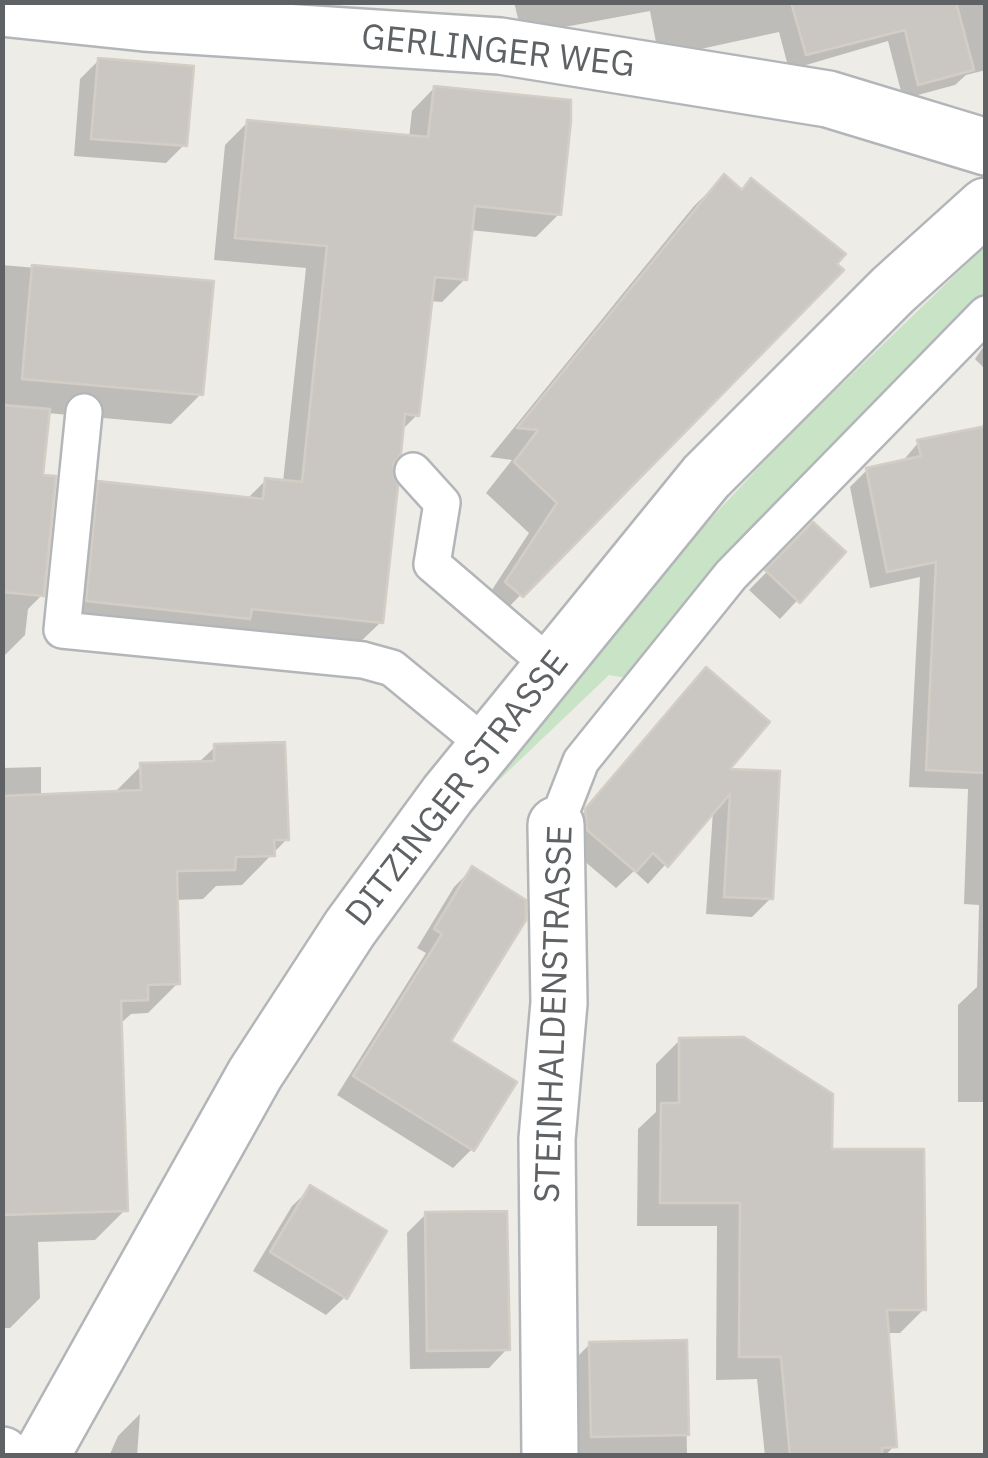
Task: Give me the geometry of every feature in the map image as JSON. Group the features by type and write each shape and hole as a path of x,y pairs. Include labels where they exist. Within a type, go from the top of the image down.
{"street":[{"name":"GERLINGER WEG","path":"2,8 144,23 495,24 828,99 986,146"},
{"name":"DITZINGER STRASSE","path":"41,1456 255,1074 350,928 487,746 706,477 894,290 986,206"},
{"name":"STEINHALDENSTRASSE","path":"550,1456 547,1139 559,1004 556,825"}],"lane":[{"name":"STEINHALDENSTRASSE","path":"556,825 581,761 731,576 986,314"},
{"path":"84,412 62,630 364,660 392,668 487,746"},
{"path":"413,470 442,503 432,564 551,666"}],"green space":[{"path":"985,246 985,293 721,558 626,678 609,675 497,782 534,727 703,527 787,437"}],"building":[{"path":"791,2 956,2 974,70 918,85 905,30 806,55"},
{"path":"98,58 194,66 187,146 91,139"},
{"path":"434,86 571,100 571,121 561,215 475,206 467,280 435,277 419,416 405,414 401,454 393,465 398,486 383,623 252,609 250,619 86,601 98,481 263,499 265,478 302,482 327,246 235,238 247,120 428,137"},
{"path":"724,174 742,190 751,178 846,254 837,264 844,270 523,597 505,582 557,503 514,462 538,430 517,428"},
{"path":"32,265 214,281 203,395 22,379"},
{"path":"2,405 50,409 43,475 56,476 44,596 2,592"},
{"path":"986,426 986,773 926,770 936,562 887,572 866,468 921,456 917,440"},
{"path":"813,522 846,552 800,603 765,570"},
{"path":"706,667 770,722 730,769 780,771 773,899 724,897 730,794 668,867 653,853 636,872 587,830 585,809"},
{"path":"285,742 289,840 274,840 275,856 236,857 235,870 177,871 180,984 148,985 148,1000 121,1001 128,1211 2,1215 2,796 141,790 140,763 214,761 214,744"},
{"path":"472,866 526,900 526,920 451,1041 517,1082 474,1151 353,1076 442,934 434,929"},
{"path":"744,1037 833,1094 832,1149 924,1149 926,1310 887,1310 897,1447 882,1448 882,1456 790,1456 781,1357 739,1357 740,1203 660,1203 661,1103 679,1103 679,1038"},
{"path":"310,1185 387,1231 347,1299 270,1252"},
{"path":"507,1211 510,1350 427,1351 425,1212"},
{"path":"687,1340 689,1435 591,1437 589,1342"}]}
